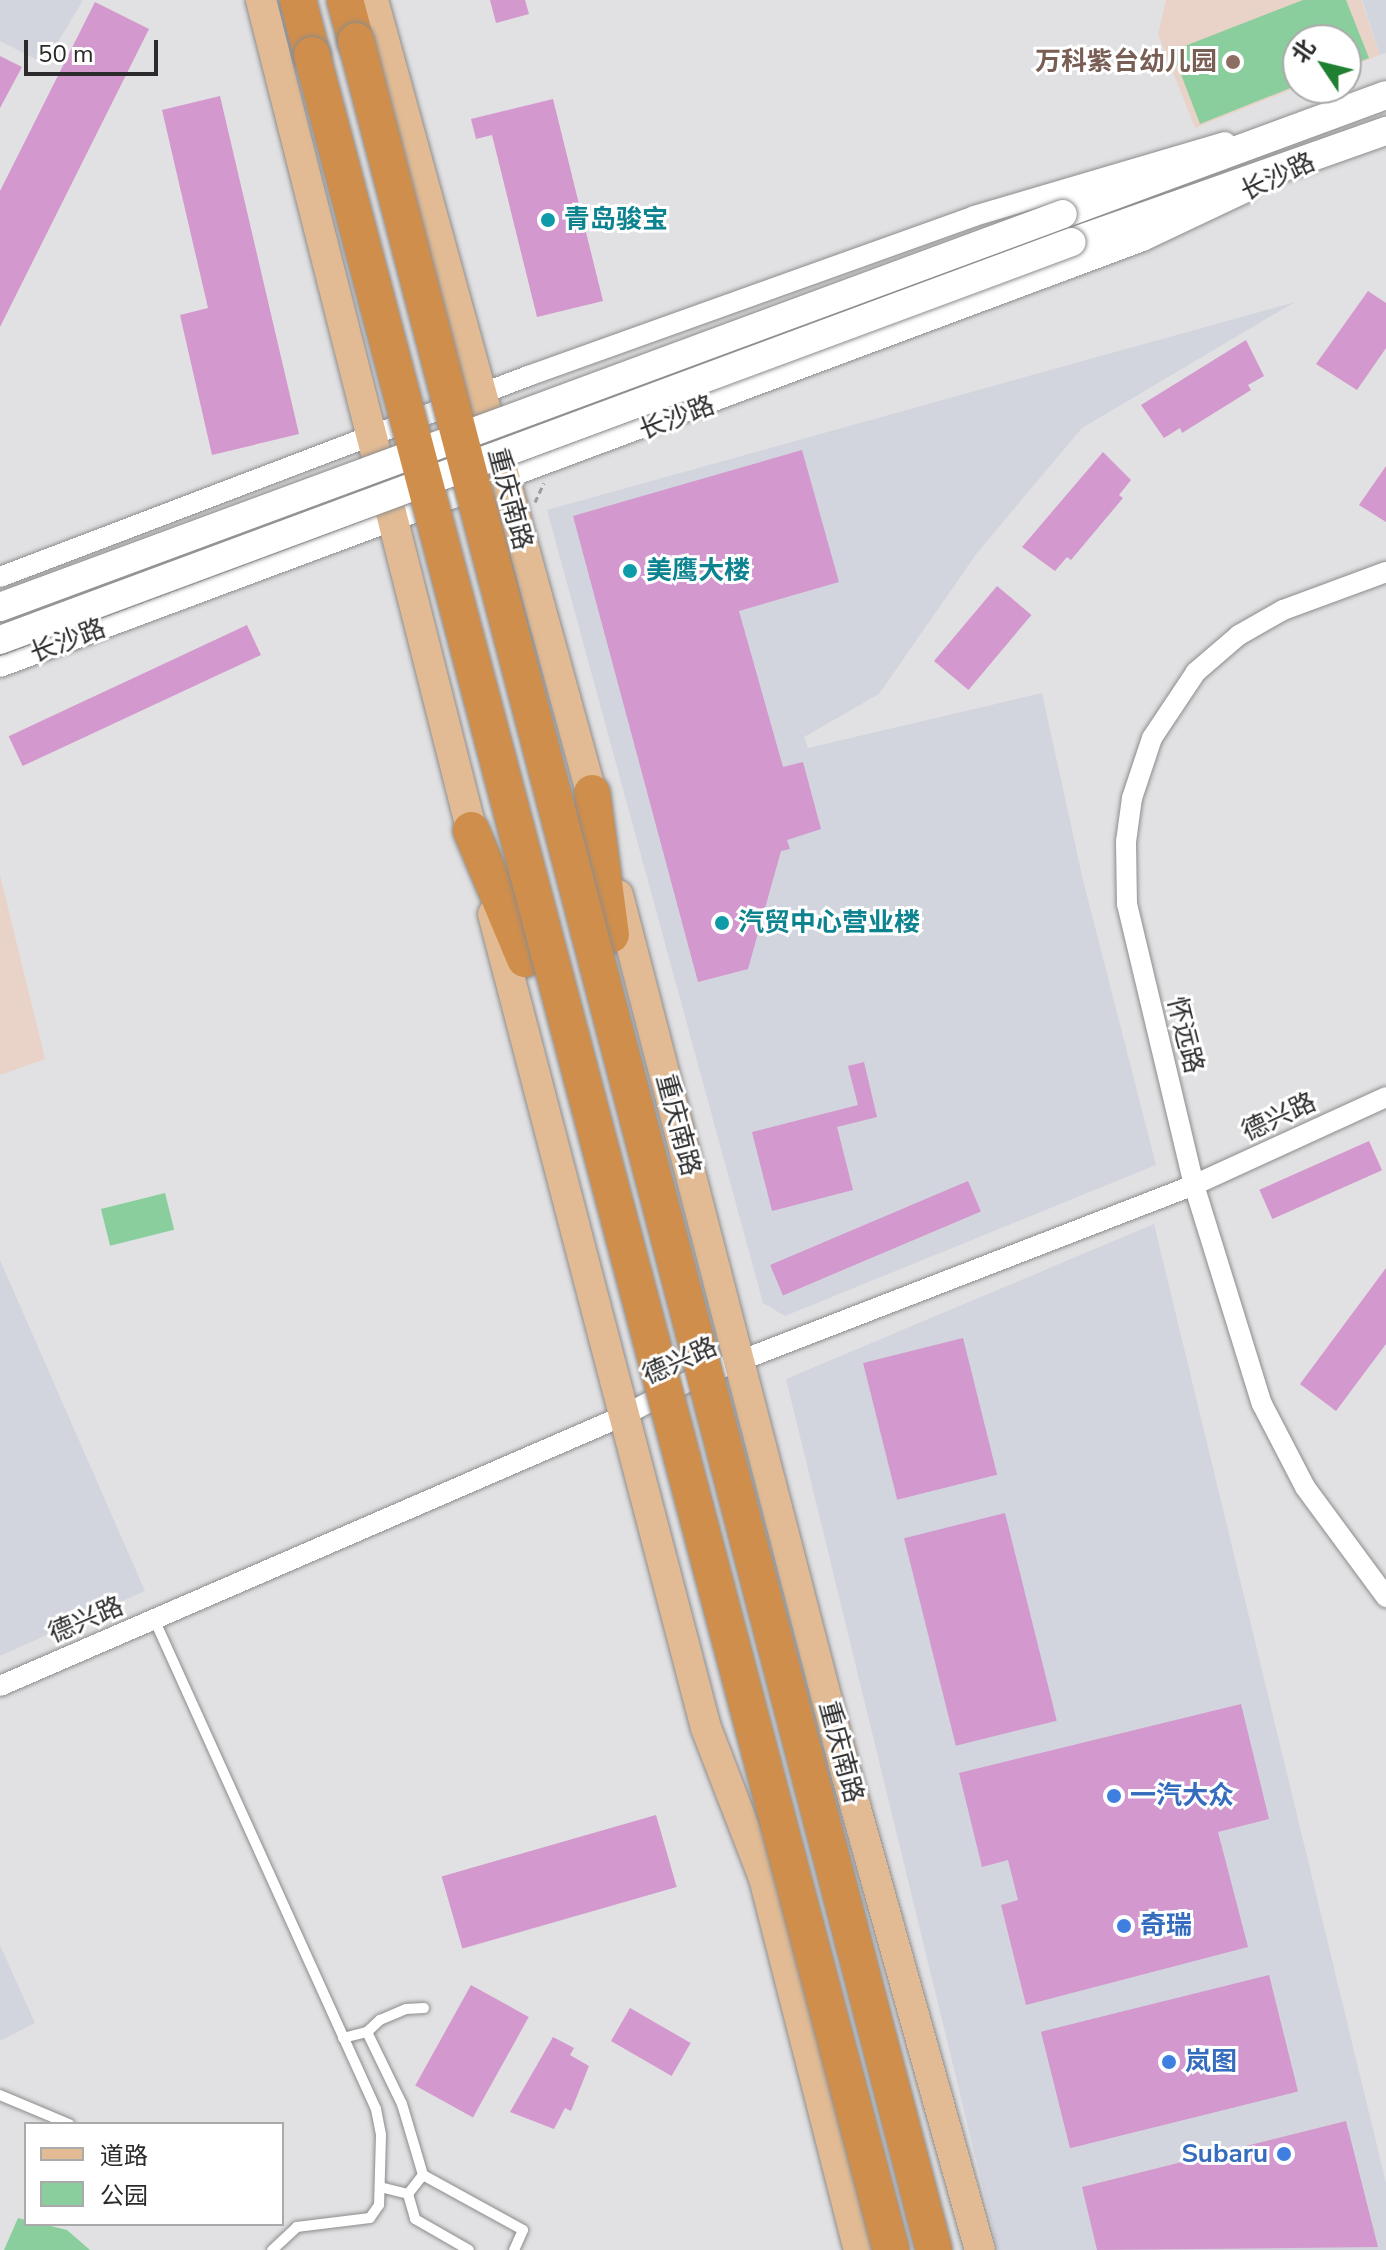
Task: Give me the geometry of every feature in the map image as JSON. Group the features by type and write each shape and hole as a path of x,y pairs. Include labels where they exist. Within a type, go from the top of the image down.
{"highway":[{"path":"298,0 891,2250"},
{"path":"345,0 934,2250"},
{"path":"592,793 611,935 953,2250"},
{"path":"471,830 525,959 867,2250"}],"main road":[{"path":"261,0 623,1416 706,1728 764,1878 859,2250"},
{"name":"重庆南路","path":"373,0 592,793 844,1766 980,2250"},
{"name":"长沙路","path":"0,607 1386,95"},
{"name":"长沙路","path":"0,640 1072,242 1386,131"}],"street":[{"name":"长沙路","path":"0,577 482,395 974,216 1131,167 1337,113"},
{"name":"长沙路","path":"0,667 506,482 1143,241 1344,146"},
{"name":"怀远路","path":"1386,572 1283,610 1239,635 1196,672 1152,738 1132,798 1127,904 1194,1185 1262,1404 1305,1487 1386,1597"},
{"name":"德兴路","path":"0,1686 623,1416 693,1379 1194,1185 1386,1097"}],"lane":[{"path":"154,1619 376,2109 383,2161 380,2187 370,2218 297,2227 272,2250"},
{"path":"343,2038 367,2032 380,2020 424,2008"},
{"path":"367,2032 402,2104 423,2175 523,2230 514,2250"},
{"path":"0,2095 64,2122"},
{"path":"408,2194 423,2175"},
{"path":"380,2187 408,2194"},
{"path":"408,2194 415,2219 469,2250"}],"shaded area":[{"path":"0,0 83,0 45,64 0,41"},
{"name":"万科紫台幼儿园","path":"1166,0 1361,0 1380,55 1362,62 1362,24 1282,24 1282,93 1195,128 1158,34"},
{"path":"1362,0 1386,0 1386,53 1380,55"},
{"path":"1295,302 1082,428 977,553 879,694 804,737 808,748 1042,693 1083,880 1156,1165 785,1316 763,1303 547,510"},
{"path":"0,875 45,1059 0,1075"},
{"path":"1154,1224 1386,2183 1386,2250 998,2250 786,1379"},
{"path":"0,1260 145,1591 0,1656"},
{"path":"0,1945 35,2023 0,2041"}],"green space":[{"path":"1303,0 1346,0 1356,24 1282,24 1282,91 1200,124 1172,51"},
{"path":"1362,40 1369,58 1362,61"},
{"path":"165,1193 174,1230 110,1246 101,1209"},
{"path":"18,2218 24,2219 24,2226 51,2226 67,2230 90,2250 4,2250"}],"building":[{"path":"490,0 525,0 529,14 496,23"},
{"path":"95,2 149,29 0,327 0,191"},
{"path":"0,56 22,67 0,108"},
{"path":"220,96 299,434 212,455 180,315 208,308 162,110"},
{"name":"青岛骏宝","path":"553,99 603,301 537,317 492,135 476,139 471,119"},
{"path":"1368,291 1386,303 1386,348 1357,390 1316,364"},
{"path":"1246,340 1264,376 1248,385 1251,390 1182,433 1180,428 1164,438 1141,405"},
{"path":"802,450 839,582 739,611 783,767 803,762 821,829 787,840 790,849 781,851 748,969 698,982 573,516"},
{"path":"1103,452 1131,480 1119,495 1123,498 1071,560 1067,557 1055,571 1022,547"},
{"path":"1386,466 1386,522 1359,505"},
{"path":"997,586 1031,615 968,690 934,661"},
{"path":"247,625 261,655 23,766 9,736"},
{"path":"864,1062 877,1117 837,1127 853,1190 772,1211 752,1132 858,1105 848,1066"},
{"path":"1369,1141 1382,1170 1272,1219 1259,1190"},
{"path":"968,1181 981,1211 783,1295 770,1265"},
{"path":"1386,1268 1386,1344 1336,1411 1300,1384"},
{"path":"963,1338 997,1475 897,1500 863,1363"},
{"path":"1005,1513 1057,1721 956,1746 904,1538"},
{"path":"1241,1704 1269,1819 1218,1832 1248,1947 1026,2005 1001,1905 1018,1900 1008,1860 982,1867 959,1773"},
{"path":"656,1815 677,1887 462,1949 442,1876"},
{"name":"岚图","path":"1269,1975 1298,2091 1070,2148 1041,2032"},
{"path":"471,1985 529,2017 473,2118 415,2086"},
{"path":"630,2008 691,2043 672,2076 611,2041"},
{"path":"553,2037 574,2048 570,2055 589,2066 571,2111 565,2108 554,2129 510,2112"},
{"name":"Subaru","path":"1346,2121 1378,2247 1097,2250 1082,2187"}],"place":[{"name":"万科紫台幼儿园","path":"1233,62"},
{"name":"青岛骏宝","path":"548,220"},
{"name":"美鹰大楼","path":"630,571"},
{"name":"汽贸中心营业楼","path":"722,923"},
{"name":"一汽大众","path":"1114,1796"},
{"name":"奇瑞","path":"1124,1926"},
{"name":"岚图","path":"1169,2062"},
{"name":"Subaru","path":"1284,2154"}]}
